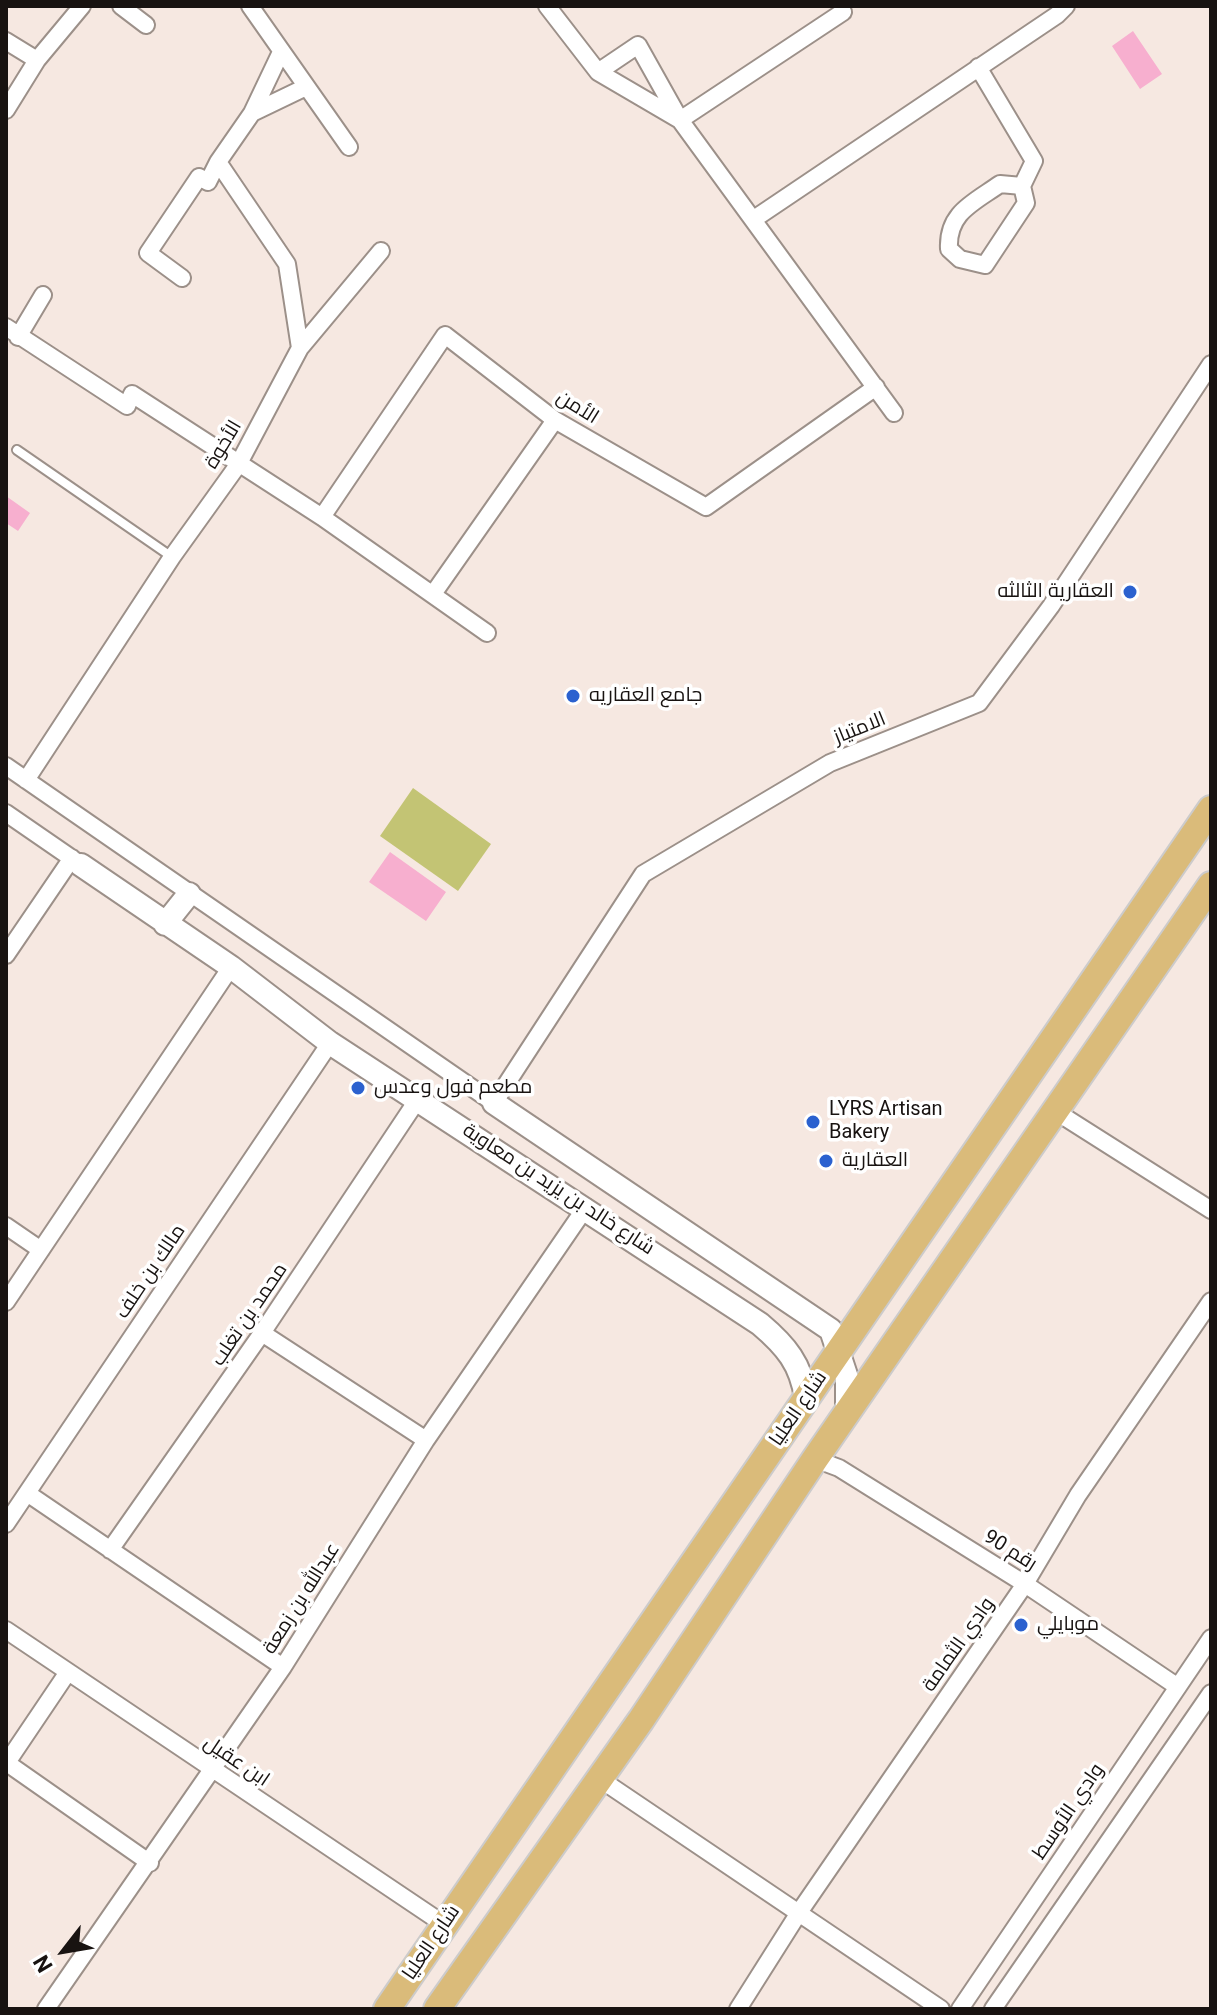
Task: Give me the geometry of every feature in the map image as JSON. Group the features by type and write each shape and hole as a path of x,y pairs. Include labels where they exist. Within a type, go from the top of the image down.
{"main road":[{"name":"شارع العليا","path":"387,2009 1211,809"},
{"name":"شارع خالد بن يزيد بن معاوية","path":"77,861 231,967 330,1043 586,1207 760,1324 793,1356 803,1378 806,1398"},
{"name":"شارع العليا","path":"437,2009 600,1779 815,1459 1211,885"},
{"path":"165,924 189,894"},
{"name":"شارع خالد بن يزيد بن معاوية","path":"494,1103 831,1330 839,1350"},
{"path":"760,1324 778,1316 782,1296"},
{"path":"839,1350 847,1378 847,1415"}],"street":[{"path":"6,110 37,60 82,6"},
{"path":"121,6 146,25 139,6"},
{"path":"250,6 349,147"},
{"path":"547,6 598,72 680,120"},
{"path":"754,219 978,67 1057,9"},
{"path":"680,120 843,12"},
{"path":"6,41 37,60"},
{"path":"598,72 638,45 680,120 894,413"},
{"path":"208,182 252,113 281,52"},
{"path":"978,67 1034,161 1022,186 1026,203 985,265 960,259 949,249 948,230 958,216 1000,184 1022,186"},
{"path":"252,113 306,87"},
{"path":"218,162 287,264 300,348"},
{"path":"182,278 148,253 199,177 208,182 229,180"},
{"name":"الأخوة","path":"26,780 172,557 238,465 300,348 381,251"},
{"path":"43,295 12,332 127,406 132,394 322,517 487,633"},
{"name":"الأمن","path":"322,517 445,335 555,420 706,507 876,387"},
{"name":"الامتياز","path":"494,1103 643,874 830,763 979,703 1051,606 1211,364"},
{"path":"433,594 555,420"},
{"name":"شارع خالد بن يزيد بن معاوية","path":"6,766 189,894 401,1035 494,1103"},
{"name":"شارع خالد بن يزيد بن معاوية","path":"6,813 77,861"},
{"path":"6,955 77,861"},
{"path":"6,1302 231,967"},
{"name":"مالك بن خلف","path":"6,1524 330,1043"},
{"name":"محمد بن تغلب","path":"110,1550 262,1333 418,1099"},
{"path":"1055,1111 1211,1210"},
{"name":"عبدالله بن زمعة","path":"46,2009 283,1667 426,1440 586,1207"},
{"path":"6,1226 41,1250"},
{"name":"وادي الثمامة","path":"738,2009 800,1911 1025,1584 1078,1495 1211,1301"},
{"path":"262,1333 426,1440"},
{"name":"رقم 90","path":"815,1459 839,1468 1025,1584 1178,1687"},
{"path":"27,1493 283,1667"},
{"name":"ابن عقيل","path":"6,1630 445,1925"},
{"name":"وادي الأوسط","path":"960,2009 1211,1638"},
{"path":"68,1672 6,1764 150,1863"},
{"path":"993,2009 1209,1701"},
{"path":"600,1779 800,1911 941,2009"}],"lane":[{"path":"17,450 172,557"}],"shaded area":[{"path":"1133,31 1162,74 1140,89 1112,46"},
{"path":"6,496 30,513 18,531 6,523"},
{"path":"413,788 491,844 458,891 380,836"},
{"path":"390,852 446,892 426,921 369,882"}],"place":[{"name":"العقارية الثالثه","path":"1130,592"},
{"name":"جامع العقاريه","path":"573,696"},
{"name":"مطعم فول وعدس","path":"358,1088"},
{"name":"LYRS Artisan Bakery","path":"813,1122"},
{"name":"العقارية","path":"826,1161"},
{"name":"موبايلي","path":"1021,1625"}]}
